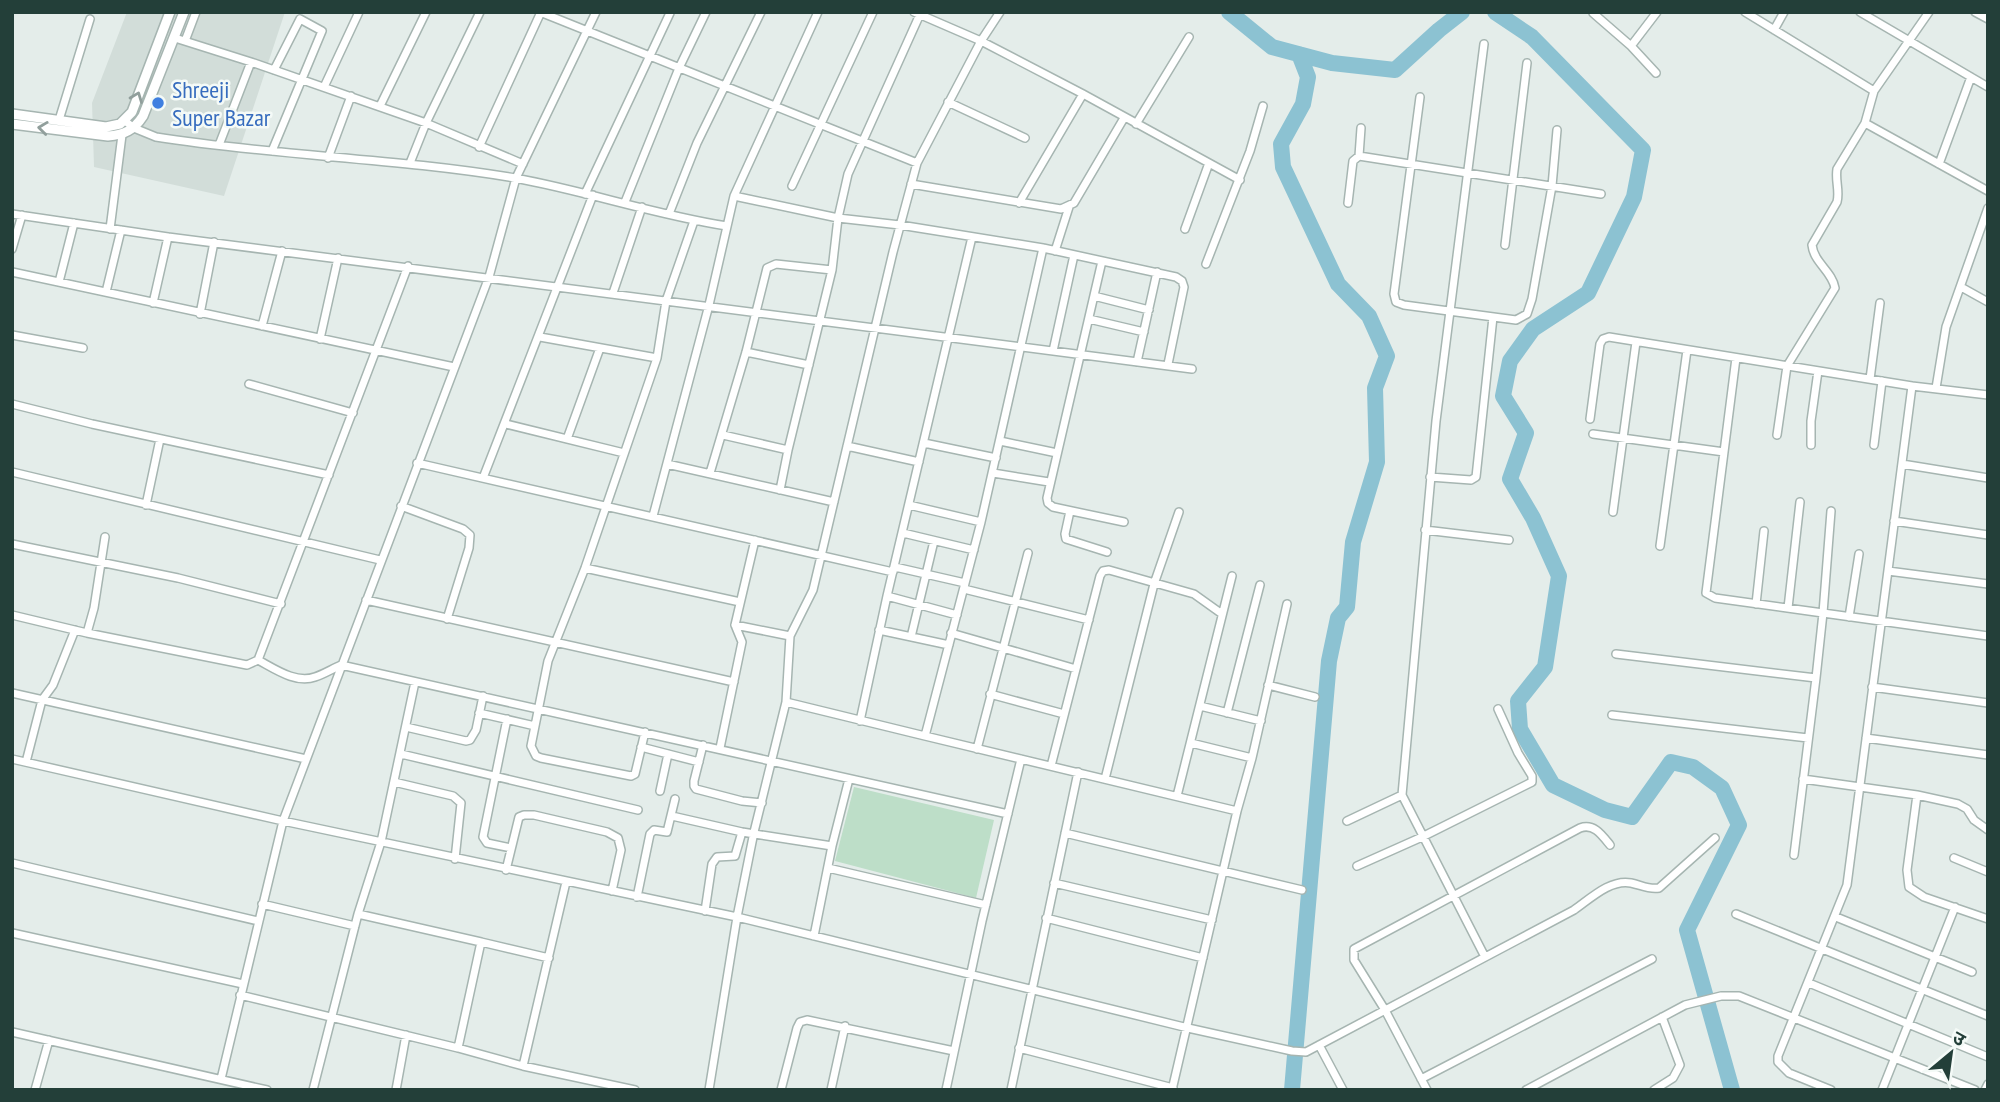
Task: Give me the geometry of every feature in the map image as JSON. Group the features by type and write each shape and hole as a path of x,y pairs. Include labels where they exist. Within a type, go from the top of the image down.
{"street":[{"path":"12,114 106,127 125,121 132,112 170,12"},
{"path":"12,124 108,136 122,135 134,128 144,116 184,12"},
{"path":"185,41 196,12"},
{"path":"324,87 359,12"},
{"path":"380,106 426,12"},
{"path":"410,163 426,122 480,12"},
{"path":"479,147 541,12 917,163"},
{"path":"221,1079 283,821 489,277 516,178 596,12"},
{"path":"625,202 679,68 706,12"},
{"path":"669,214 697,144 761,12"},
{"path":"653,516 709,305 734,196 818,12"},
{"path":"792,186 873,12"},
{"path":"709,1090 737,916 754,832 786,702 790,636 813,590 911,184 917,163 948,102 1000,12"},
{"path":"1631,46 1657,12"},
{"path":"1745,12 1874,91"},
{"path":"1774,30 1784,12"},
{"path":"1860,12 1988,87"},
{"path":"1777,435 1787,366 1835,288 1834,281 1817,259 1811,245 1837,202 1837,169 1865,122 1874,91 1929,12"},
{"path":"1975,12 1988,19"},
{"path":"483,478 559,287 589,195 649,55 670,13"},
{"path":"780,490 832,270 838,218 848,174 919,13 981,41 1083,94 1240,180"},
{"path":"1593,13 1631,46 1656,73"},
{"path":"59,120 90,19"},
{"path":"272,151 322,34 319,28 303,19 297,22 274,70"},
{"path":"1136,124 1189,37"},
{"path":"175,38 426,122 523,164"},
{"path":"1484,44 1430,477 1402,795 1485,957"},
{"path":"219,145 251,62"},
{"path":"1505,245 1527,63"},
{"path":"1939,164 1971,77"},
{"path":"1019,203 1083,94"},
{"path":"328,158 351,96"},
{"path":"1420,97 1394,300 1404,305 1516,320 1527,314 1552,186 1557,130"},
{"path":"948,102 1025,138"},
{"path":"1206,264 1240,180 1263,107"},
{"path":"911,184 1019,203 1061,209 1069,207 1074,203 1125,118"},
{"path":"125,121 156,137 328,158 410,163 516,178 727,226"},
{"path":"1865,122 1988,191"},
{"path":"1348,203 1353,161 1359,156 1361,128"},
{"path":"110,229 122,135"},
{"path":"1359,156 1601,194"},
{"path":"1185,229 1209,163"},
{"path":"734,196 838,218 1043,248 1176,277 1184,286 1168,365"},
{"path":"613,293 642,207"},
{"path":"1055,251 1069,207"},
{"path":"1936,388 1946,327 1984,232 1988,208"},
{"path":"12,214 167,237 1192,369"},
{"path":"12,249 22,215"},
{"path":"645,732 635,774 627,776 536,756 531,746 544,678 657,358 666,301 694,220"},
{"path":"60,282 74,223"},
{"path":"106,292 121,230"},
{"path":"153,303 167,237"},
{"path":"860,720 972,237"},
{"path":"200,314 214,243"},
{"path":"925,736 981,522 1043,248"},
{"path":"262,326 282,251"},
{"path":"1053,351 1074,255"},
{"path":"320,339 338,258"},
{"path":"1102,261 1049,482 1048,503 1053,507 1124,522"},
{"path":"710,474 746,352 764,274 771,265 832,270"},
{"path":"12,615 247,665 258,660 408,266"},
{"path":"12,272 454,367"},
{"path":"1137,362 1157,272"},
{"path":"1961,287 1988,302"},
{"path":"1094,296 1149,310"},
{"path":"1870,379 1880,303"},
{"path":"1430,477 1471,480 1477,475 1493,317"},
{"path":"1089,320 1144,332"},
{"path":"12,335 83,348"},
{"path":"540,337 657,358"},
{"path":"1590,419 1600,344 1603,339 1609,337 1912,386 1988,395"},
{"path":"1613,512 1636,342"},
{"path":"567,439 600,348"},
{"path":"1660,546 1687,351"},
{"path":"746,352 809,365"},
{"path":"1736,358 1705,590 1711,597 1988,636"},
{"path":"1811,445 1811,421 1818,371"},
{"path":"1874,445 1882,381"},
{"path":"249,384 353,413"},
{"path":"1830,1090 1789,1073 1778,1062 1780,1049 1809,984 1847,885 1912,386"},
{"path":"12,404 329,475"},
{"path":"506,424 624,453"},
{"path":"1593,434 1724,452"},
{"path":"723,435 788,450"},
{"path":"146,505 160,439"},
{"path":"1000,441 1057,453"},
{"path":"924,443 996,458"},
{"path":"847,446 919,462"},
{"path":"417,463 821,555 927,574 1014,601 1090,620"},
{"path":"667,464 834,502"},
{"path":"1902,464 1988,478"},
{"path":"12,472 380,560"},
{"path":"993,472 1049,482"},
{"path":"1788,608 1800,502"},
{"path":"909,505 981,522"},
{"path":"401,506 463,529 470,535 469,548 447,619"},
{"path":"1070,510 1066,540 1107,552"},
{"path":"1794,855 1823,613 1830,511"},
{"path":"1105,779 1154,584 1178,512"},
{"path":"1894,521 1988,535"},
{"path":"1425,530 1509,540"},
{"path":"1756,604 1763,531"},
{"path":"903,533 974,550"},
{"path":"87,633 94,608 105,537"},
{"path":"720,748 743,642 735,625 755,540"},
{"path":"911,637 934,541"},
{"path":"12,544 281,604"},
{"path":"977,748 1028,553"},
{"path":"1849,617 1859,554"},
{"path":"585,568 740,603"},
{"path":"1051,765 1103,571 1109,570 1194,594 1222,614"},
{"path":"1888,571 1988,584"},
{"path":"1177,796 1232,576"},
{"path":"1227,713 1260,584"},
{"path":"887,597 957,615"},
{"path":"366,600 734,682"},
{"path":"1019,1048 1172,1089 1287,604"},
{"path":"735,625 790,636"},
{"path":"26,762 42,700 53,685 75,630"},
{"path":"879,630 948,645"},
{"path":"951,634 1002,646 1076,669"},
{"path":"1616,654 1816,678"},
{"path":"258,660 291,677 303,680 341,666 1008,814"},
{"path":"313,1090 358,914 381,842 415,682"},
{"path":"1268,685 1315,697"},
{"path":"1872,687 1988,703"},
{"path":"12,693 306,759"},
{"path":"990,694 1064,714"},
{"path":"406,727 466,741 473,737 483,696"},
{"path":"786,702 1237,811"},
{"path":"1200,706 1261,721"},
{"path":"1357,866 1532,782 1532,776 1498,709"},
{"path":"479,713 535,726"},
{"path":"1612,715 1808,738"},
{"path":"507,719 483,837 487,843 511,848"},
{"path":"1866,738 1988,755"},
{"path":"1191,743 1252,758"},
{"path":"703,745 694,786 696,789 704,793 762,803"},
{"path":"641,747 699,762"},
{"path":"401,754 638,810"},
{"path":"660,791 668,754"},
{"path":"12,758 455,859 737,916 1188,1028 1306,1052 1574,910 1610,885 1622,882 1659,888 1715,838"},
{"path":"946,1090 1021,759"},
{"path":"1011,1090 1078,772"},
{"path":"814,936 849,779"},
{"path":"1803,779 1917,795 1963,806 1974,820 1988,830"},
{"path":"394,782 453,796 461,803 455,859"},
{"path":"1347,821 1402,795"},
{"path":"1917,795 1907,870 1909,887 1924,897 1988,919"},
{"path":"637,897 650,834 654,830 667,832 675,799"},
{"path":"506,870 517,823 524,815 614,834 621,850 612,891"},
{"path":"672,816 742,832 832,846"},
{"path":"1427,1090 1385,1010 1354,960 1354,949 1454,898 1580,828 1594,828 1610,845"},
{"path":"705,911 712,864 717,857 734,856 742,832"},
{"path":"1065,833 1302,890"},
{"path":"1954,858 1988,872"},
{"path":"12,863 258,921"},
{"path":"828,869 986,905"},
{"path":"523,1066 566,882"},
{"path":"1054,883 1212,920"},
{"path":"262,904 355,926"},
{"path":"1882,1090 1955,907"},
{"path":"358,914 550,958"},
{"path":"1736,914 1988,1016"},
{"path":"1836,917 1972,972"},
{"path":"1046,918 1203,958"},
{"path":"12,933 243,984"},
{"path":"458,1048 481,943"},
{"path":"1421,1079 1652,959"},
{"path":"1809,984 1988,1058"},
{"path":"240,995 523,1066 633,1090"},
{"path":"1526,1090 1662,1017 1696,1001 1721,996 1739,996 1794,1016 1975,1090"},
{"path":"1654,1090 1673,1078 1680,1065 1662,1017"},
{"path":"780,1090 797,1028 800,1022 807,1020 954,1051"},
{"path":"831,1090 845,1026"},
{"path":"12,1032 267,1090"},
{"path":"396,1090 406,1035"},
{"path":"35,1090 49,1040"},
{"path":"1319,1045 1343,1090"},
{"path":"1985,1090 1988,1084"}],"shaded area":[{"path":"127,12 285,12 224,196 94,167 92,103"}],"green space":[{"path":"854,787 994,820 976,898 835,861"}],"waterway":[{"path":"1229,12 1272,47 1332,63 1395,70 1462,12"},
{"path":"1495,12 1532,37 1643,150 1634,197 1588,293 1533,329 1510,361 1503,396 1526,433 1510,479 1533,518 1559,576 1545,667 1518,701 1520,729 1553,785 1605,810 1632,817 1671,762 1693,767 1722,788 1739,825 1687,930 1732,1090"},
{"path":"1292,1090 1329,661 1338,618 1347,607 1353,542 1377,462 1375,388 1387,356 1369,316 1338,284 1283,167 1281,144 1303,104 1308,77 1299,54"}],"place":[{"name":"Shreeji Super Bazar","path":"158,103"}]}
